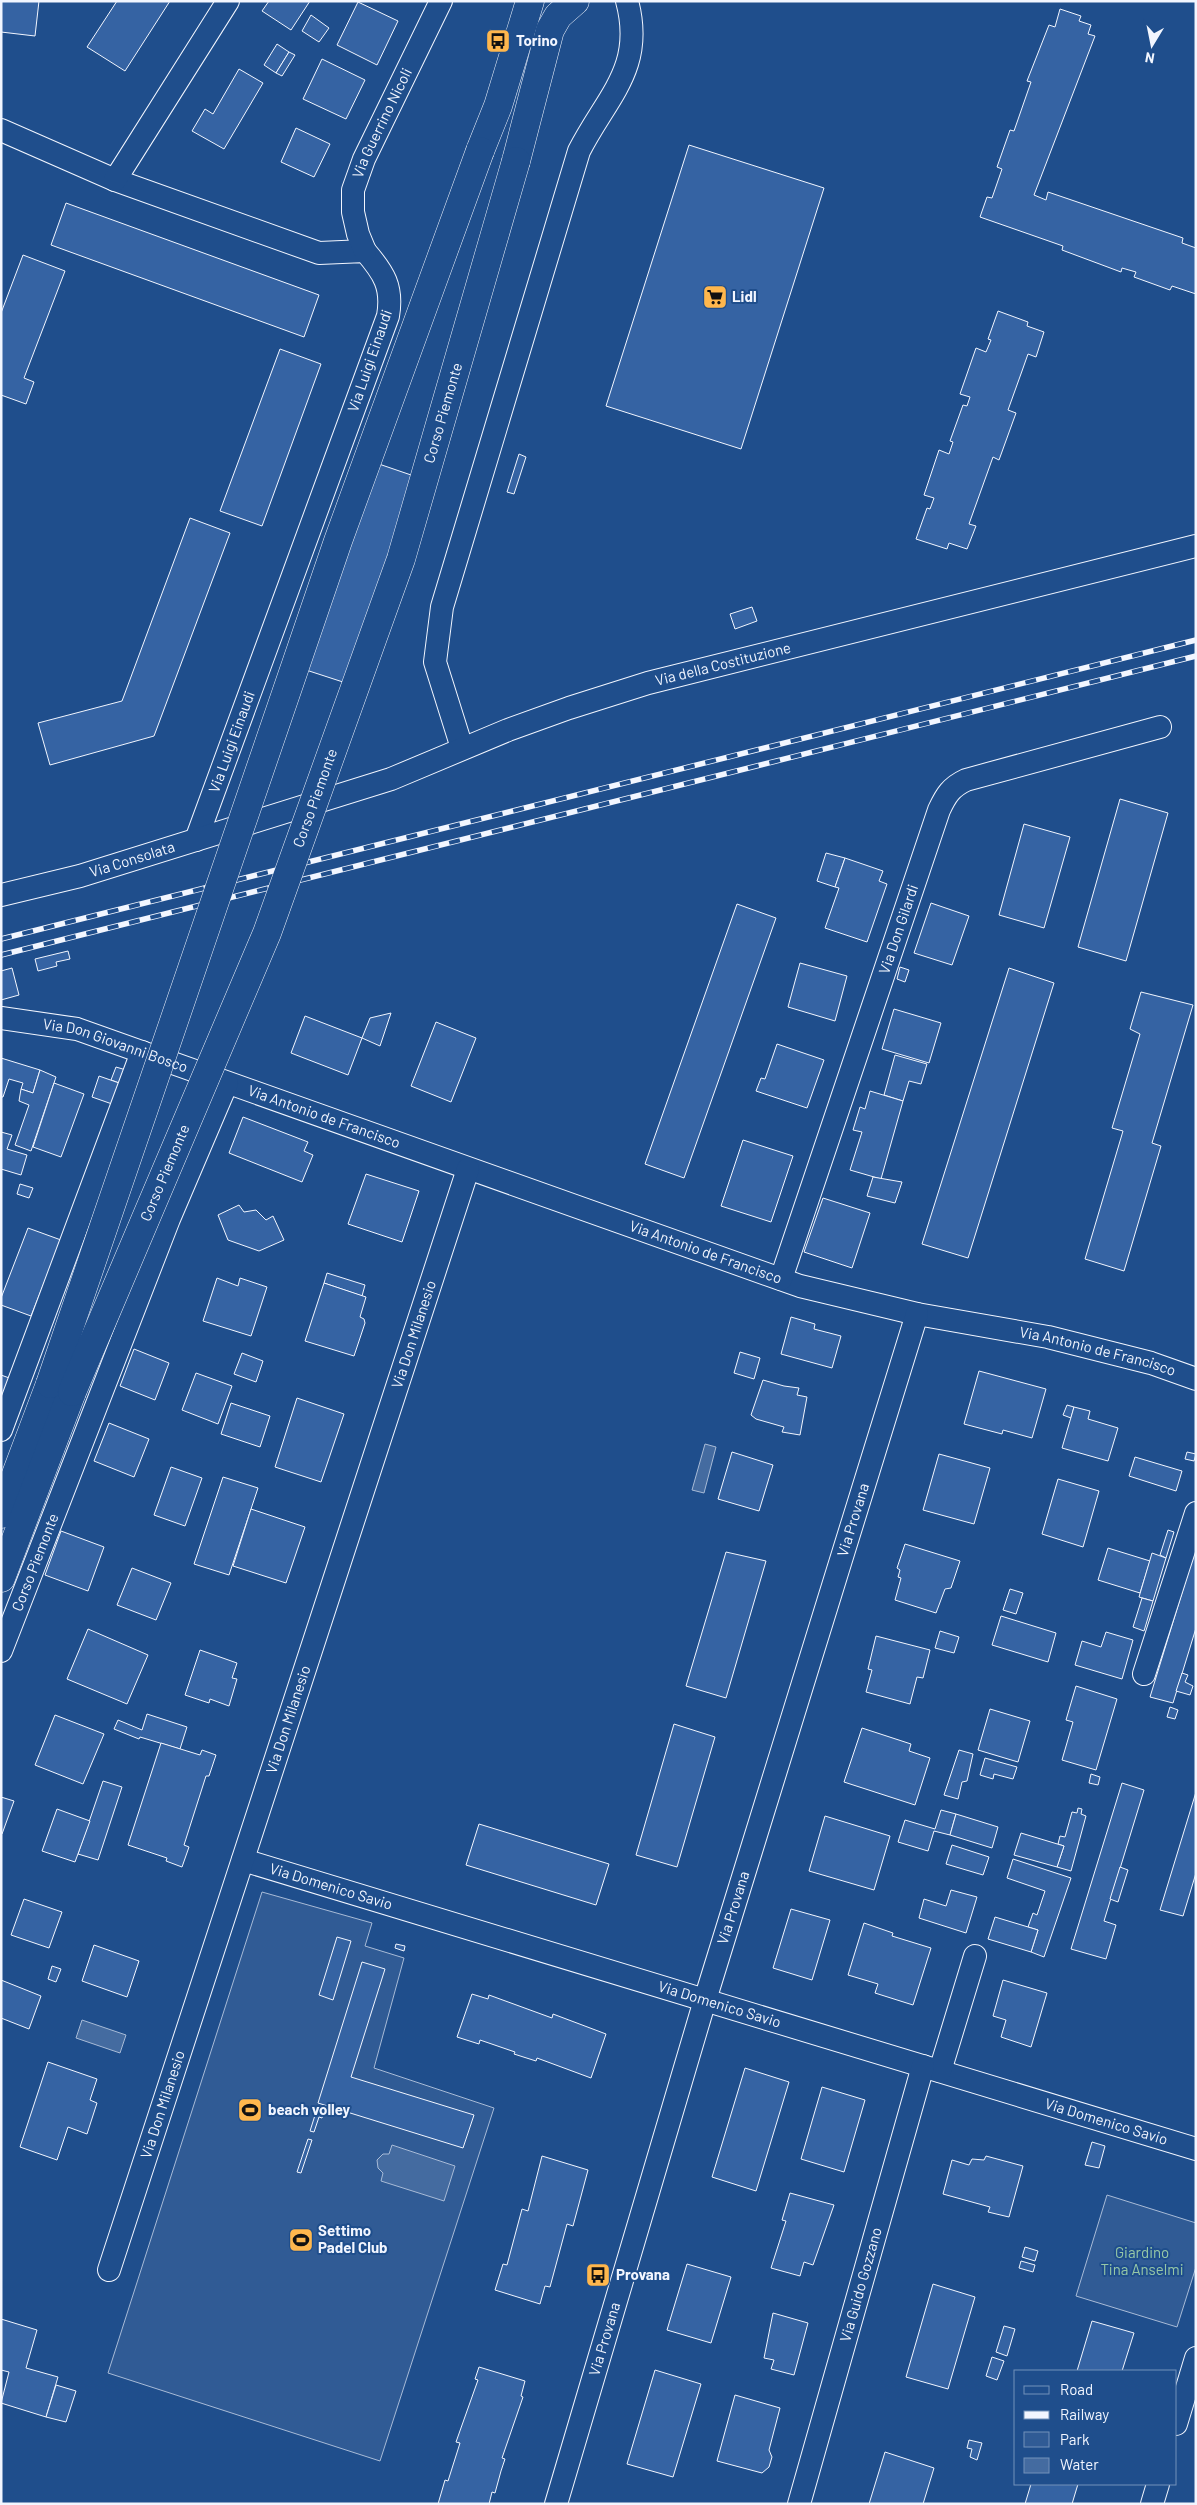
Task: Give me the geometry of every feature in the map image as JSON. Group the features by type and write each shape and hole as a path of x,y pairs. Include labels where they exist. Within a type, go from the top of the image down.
{"main road":[{"name":"Corso Piemonte","path":"1,1578 61,1388 338,541 498,106 530,1"},
{"name":"Corso Piemonte","path":"1,1514 61,1388 274,914 401,559 516,161 550,30 558,16 575,1"}],"street":[{"path":"115,180 228,1"},
{"name":"Via Guerrino Nicoli","path":"365,250 358,234 353,212 354,190 364,159 441,1"},
{"path":"462,748 438,679 435,662 442,607 580,151 593,124 613,94 632,53 631,17 627,1"},
{"path":"1,130 115,180 319,254 365,250"},
{"name":"Via Luigi Einaudi","path":"196,840 388,316 391,298 382,272 365,250"},
{"name":"Via della Costituzione","path":"262,819 391,779 462,748 569,708 648,683 1196,546"},
{"name":"Via Don Gilardi","path":"781,1279 935,819 946,794 955,785 966,780 1160,727"},
{"name":"Via Consolata","path":"1,896 80,876 262,819"},
{"name":"Via Don Giovanni Bosco","path":"1,1018 77,1030 226,1083"},
{"path":"1,1430 142,1052"},
{"name":"Via Antonio de Francisco","path":"226,1083 800,1286 917,1314 1048,1337 1151,1363 1196,1378"},
{"name":"Corso Piemonte","path":"1,1651 169,1219 226,1083"},
{"name":"Via Don Milanesio","path":"109,2270 468,1169"},
{"name":"Via Provana","path":"556,2504 705,2000 917,1314"},
{"path":"1144,1674 1196,1513"},
{"name":"Via Domenico Savio","path":"243,1860 1196,2149"},
{"name":"Via Guido Gozzano","path":"799,2504 932,2069 975,1956"},
{"path":"1177,2421 1196,2358"},
{"path":"1152,2504 1158,2485"}],"green space":[{"name":"Settimo Padel Club","path":"262,1892 372,1923 365,1946 404,1958 374,2068 494,2108 380,2461 108,2373"},
{"name":"Giardino Tina Anselmi","path":"1107,2195 1196,2223 1196,2267 1177,2327 1076,2296"}],"water":[{"path":"705,1444 716,1447 704,1493 692,1490"},
{"path":"82,2020 126,2035 120,2053 76,2038"},
{"path":"392,2145 455,2166 444,2201 381,2181 383,2173 378,2168 377,2160 383,2154 389,2154"}],"building":[{"path":"1,1 39,1 35,36 1,32"},
{"path":"117,1 170,1 125,71 87,47"},
{"path":"269,1 310,1 291,30 262,11"},
{"path":"358,2 398,21 377,65 337,45"},
{"path":"1060,9 1081,16 1079,21 1091,25 1088,34 1095,36 1034,195 1046,200 1048,192 1183,238 1182,243 1196,248 1196,294 1172,286 1170,290 1134,277 1136,272 1122,268 1121,272 1062,250 1063,246 980,217 987,197 992,198 1002,169 997,167 1010,130 1014,131 1031,82 1027,81 1049,25 1055,27"},
{"path":"311,15 329,28 319,42 302,31"},
{"path":"277,44 289,52 276,73 264,65"},
{"path":"289,52 295,55 282,76 276,73"},
{"path":"322,59 365,80 346,119 303,99"},
{"path":"239,69 263,83 224,149 192,131 205,109 213,114"},
{"path":"296,128 330,144 314,177 281,162"},
{"name":"Lidl","path":"689,145 824,188 741,449 606,406"},
{"path":"66,203 319,295 304,337 51,245"},
{"path":"23,255 65,271 24,378 34,382 26,404 1,395 1,313"},
{"path":"998,311 1028,322 1027,326 1044,332 1036,357 1028,354 1008,410 1016,413 999,460 993,457 969,524 976,526 967,549 949,543 947,549 916,539 927,508 930,509 934,498 924,495 939,450 949,454 953,442 950,441 963,405 967,406 970,397 960,394 976,348 986,352 991,340 988,339"},
{"path":"280,349 321,364 262,526 220,511"},
{"path":"519,454 526,457 514,494 507,492"},
{"path":"373,462 414,476 346,683 303,669"},
{"path":"190,518 230,533 154,736 50,765 38,723 122,701"},
{"path":"752,607 757,621 735,629 730,614"},
{"path":"1120,799 1168,813 1126,961 1078,947"},
{"path":"1024,824 1070,837 1044,928 999,915"},
{"path":"826,853 845,858 835,887 817,881"},
{"path":"845,858 883,871 879,881 887,884 867,942 825,928 839,888 835,887"},
{"path":"931,903 969,916 952,965 914,953"},
{"path":"737,904 776,918 684,1178 645,1164"},
{"path":"68,951 70,959 56,962 57,966 38,971 35,959"},
{"path":"800,963 847,976 835,1021 788,1007"},
{"path":"900,967 909,970 905,982 897,979"},
{"path":"12,968 19,995 1,1000 1,971"},
{"path":"1009,968 1054,983 968,1258 922,1244"},
{"path":"1141,992 1193,1005 1152,1143 1161,1146 1124,1271 1085,1259 1123,1131 1112,1128 1140,1034 1130,1029"},
{"path":"894,1009 941,1023 929,1063 882,1049"},
{"path":"391,1013 380,1046 362,1038 370,1018"},
{"path":"305,1016 362,1038 348,1075 291,1053"},
{"path":"436,1022 476,1038 451,1102 411,1086"},
{"path":"777,1044 824,1060 807,1108 756,1091 761,1078 765,1079"},
{"path":"895,1055 927,1064 921,1084 909,1081 903,1101 884,1095"},
{"path":"1,1058 40,1070 33,1093 21,1089 23,1083 9,1079 3,1097 1,1097"},
{"path":"116,1067 126,1070 122,1084 111,1080"},
{"path":"40,1070 56,1077 31,1151 15,1145 29,1105 19,1101 21,1089 33,1093"},
{"path":"99,1076 122,1084 115,1105 92,1097"},
{"path":"54,1083 84,1094 61,1157 33,1147"},
{"path":"870,1091 903,1101 881,1179 850,1170 862,1132 853,1130 860,1107 865,1109"},
{"path":"243,1117 308,1142 304,1151 313,1155 302,1182 229,1153"},
{"path":"1,1132 12,1135 7,1149 27,1155 21,1175 1,1169"},
{"path":"743,1140 793,1156 771,1222 721,1206"},
{"path":"366,1174 419,1191 402,1242 348,1224"},
{"path":"873,1177 902,1182 895,1203 867,1196"},
{"path":"20,1184 33,1188 29,1198 17,1194"},
{"path":"823,1198 870,1213 852,1268 804,1252"},
{"path":"239,1205 244,1212 256,1210 266,1220 273,1216 284,1240 259,1251 228,1240 218,1215"},
{"path":"28,1228 61,1240 31,1316 1,1305 1,1298"},
{"path":"327,1273 365,1285 362,1296 324,1283"},
{"path":"217,1278 238,1286 240,1278 267,1287 251,1336 203,1321"},
{"path":"324,1283 366,1297 360,1317 364,1319 365,1323 354,1356 305,1341"},
{"path":"791,1317 815,1324 814,1329 841,1336 832,1368 781,1354"},
{"path":"134,1349 169,1363 155,1400 120,1386"},
{"path":"740,1352 760,1358 754,1379 734,1373"},
{"path":"242,1353 263,1361 256,1382 234,1374"},
{"path":"979,1371 1046,1389 1032,1438 1003,1430 1002,1434 964,1424"},
{"path":"196,1373 232,1386 218,1424 182,1410"},
{"path":"1,1375 12,1379 1,1410"},
{"path":"763,1380 799,1388 797,1395 807,1397 800,1435 782,1432 784,1427 756,1419 751,1415"},
{"path":"297,1398 344,1414 321,1482 275,1467"},
{"path":"231,1403 270,1416 260,1447 221,1434"},
{"path":"1067,1405 1074,1407 1071,1418 1063,1415"},
{"path":"1074,1407 1090,1411 1088,1419 1118,1428 1108,1461 1062,1448"},
{"path":"109,1423 149,1439 134,1477 94,1461"},
{"path":"732,1452 773,1465 759,1511 718,1499"},
{"path":"1187,1452 1196,1454 1194,1461 1185,1459"},
{"path":"939,1454 990,1468 974,1524 923,1510"},
{"path":"1135,1457 1182,1471 1176,1491 1129,1476"},
{"path":"171,1467 202,1478 185,1526 154,1515"},
{"path":"223,1477 258,1488 229,1575 194,1564"},
{"path":"1058,1479 1099,1491 1083,1547 1042,1534"},
{"path":"251,1509 305,1527 286,1583 233,1566"},
{"path":"1168,1530 1174,1532 1166,1558 1160,1555"},
{"path":"61,1531 104,1547 88,1591 45,1575"},
{"path":"905,1544 960,1561 951,1588 945,1589 936,1613 895,1600 901,1578 898,1577 900,1570 897,1568"},
{"path":"1196,1547 1196,1628 1173,1703 1150,1697"},
{"path":"1108,1548 1150,1561 1140,1593 1098,1580"},
{"path":"726,1552 766,1561 726,1698 686,1686"},
{"path":"1152,1553 1166,1558 1153,1601 1139,1597"},
{"path":"132,1568 171,1583 156,1620 117,1605"},
{"path":"1010,1589 1023,1593 1016,1614 1003,1610"},
{"path":"1142,1598 1153,1601 1144,1631 1133,1627"},
{"path":"1001,1616 1056,1633 1048,1662 992,1645"},
{"path":"88,1629 148,1655 127,1704 67,1679"},
{"path":"940,1631 959,1637 954,1653 935,1648"},
{"path":"1106,1632 1133,1640 1122,1679 1075,1665 1082,1641 1101,1647"},
{"path":"876,1636 930,1650 923,1678 917,1677 910,1704 866,1692 872,1670 868,1669"},
{"path":"200,1650 237,1663 232,1678 237,1679 229,1706 210,1699 209,1703 185,1695"},
{"path":"1182,1673 1188,1675 1185,1682 1193,1686 1190,1695 1176,1691"},
{"path":"1076,1686 1117,1699 1096,1770 1062,1760 1073,1722 1066,1720"},
{"path":"1170,1707 1178,1710 1175,1719 1167,1717"},
{"path":"990,1709 1030,1721 1018,1762 978,1750"},
{"path":"147,1714 187,1727 180,1749 140,1737 139,1739 114,1729 118,1720 142,1730"},
{"path":"55,1715 104,1734 83,1784 35,1765"},
{"path":"674,1724 715,1737 677,1867 636,1855"},
{"path":"862,1728 911,1744 909,1751 930,1758 915,1805 844,1782"},
{"path":"161,1743 200,1755 202,1750 216,1755 209,1776 206,1776 184,1845 189,1847 182,1867 166,1861 167,1858 128,1845"},
{"path":"959,1750 973,1754 967,1781 962,1782 958,1799 944,1795"},
{"path":"985,1758 1017,1767 1013,1779 994,1774 993,1779 980,1775"},
{"path":"1091,1774 1100,1777 1098,1785 1089,1783"},
{"path":"103,1781 122,1787 98,1860 78,1854"},
{"path":"1122,1783 1144,1790 1104,1921 1116,1925 1106,1959 1071,1949"},
{"path":"1196,1792 1196,1873 1183,1916 1160,1910"},
{"path":"1,1797 14,1801 2,1834 1,1834"},
{"path":"1078,1808 1082,1809 1081,1814 1086,1816 1071,1871 1057,1867 1064,1846 1058,1844 1060,1836 1065,1837 1072,1812 1077,1813"},
{"path":"57,1809 90,1821 75,1862 42,1851"},
{"path":"941,1810 956,1814 950,1835 934,1831 928,1851 898,1842 905,1820 935,1829"},
{"path":"956,1814 998,1827 992,1848 950,1835"},
{"path":"825,1816 890,1836 874,1890 809,1871"},
{"path":"479,1824 609,1864 596,1905 466,1865"},
{"path":"1021,1833 1064,1846 1057,1867 1014,1855"},
{"path":"952,1845 989,1857 983,1875 946,1864"},
{"path":"1013,1859 1071,1878 1044,1957 1031,1952 1038,1930 1028,1927 1033,1913 1037,1915 1045,1891 1007,1878"},
{"path":"1120,1867 1128,1870 1118,1902 1110,1899"},
{"path":"951,1890 977,1897 966,1933 919,1918 924,1899 946,1906"},
{"path":"24,1899 62,1912 49,1948 11,1935"},
{"path":"791,1909 830,1920 812,1980 773,1968"},
{"path":"995,1917 1038,1930 1031,1952 988,1939"},
{"path":"864,1923 893,1933 892,1936 931,1948 913,2005 875,1993 878,1984 848,1975"},
{"path":"337,1937 351,1941 333,2000 319,1995"},
{"path":"396,1944 405,1946 404,1951 395,1948"},
{"path":"94,1945 139,1961 127,1997 82,1981"},
{"path":"362,1962 385,1969 351,2077 474,2115 463,2148 318,2103"},
{"path":"52,1966 61,1969 56,1982 48,1979"},
{"path":"1,1980 41,1996 29,2029 1,2018"},
{"path":"1003,1980 1047,1993 1031,2047 1001,2037 1006,2020 993,2016"},
{"path":"472,1994 488,1999 489,1995 552,2018 553,2014 606,2034 591,2078 537,2058 536,2061 514,2054 515,2052 480,2040 479,2044 457,2037"},
{"path":"48,2062 97,2079 90,2100 97,2103 87,2134 68,2127 57,2160 20,2147"},
{"path":"745,2068 789,2082 756,2191 712,2177"},
{"path":"822,2087 865,2100 844,2172 801,2159"},
{"path":"316,2112 323,2114 322,2118 319,2117 314,2132 310,2131"},
{"path":"308,2139 312,2140 301,2173 297,2172"},
{"path":"1092,2142 1105,2146 1099,2168 1085,2165"},
{"path":"542,2156 588,2170 573,2226 567,2224 550,2287 545,2286 540,2304 495,2290 503,2264 507,2265 522,2209 528,2211"},
{"path":"986,2156 1023,2166 1009,2217 988,2212 990,2207 943,2194 952,2160 969,2165 972,2159 984,2160"},
{"path":"790,2193 834,2205 813,2265 804,2262 800,2276 771,2268 786,2221 782,2220"},
{"path":"1025,2247 1038,2251 1035,2261 1022,2257"},
{"path":"1021,2261 1035,2265 1033,2272 1019,2268"},
{"path":"687,2264 731,2277 711,2343 667,2330"},
{"path":"933,2284 975,2297 948,2389 906,2377"},
{"path":"773,2313 808,2323 794,2375 771,2369 774,2360 764,2358"},
{"path":"1,2319 37,2330 26,2368 58,2377 46,2417 1,2403 9,2372 1,2370"},
{"path":"1092,2321 1134,2333 1122,2370 1077,2370"},
{"path":"1004,2326 1015,2329 1007,2356 996,2352"},
{"path":"992,2357 1004,2361 997,2380 986,2376"},
{"path":"479,2367 525,2381 521,2396 523,2397 502,2458 505,2459 495,2493 492,2492 489,2504 438,2504 445,2480 448,2481 460,2443 456,2442 478,2380 475,2379"},
{"path":"655,2370 701,2384 673,2477 627,2464"},
{"path":"56,2385 76,2391 66,2422 46,2417"},
{"path":"735,2395 780,2408 769,2450 772,2457 769,2467 762,2473 717,2461"},
{"path":"969,2440 982,2443 977,2460 970,2457 972,2449 967,2448"},
{"path":"885,2452 934,2468 923,2504 869,2504"},
{"path":"1031,2485 1078,2485 1072,2504 1025,2504"}],"railway":[{"path":"1,939 1196,640"},
{"path":"1,955 1196,656"}],"place":[{"name":"Torino","path":"498,41"},
{"name":"Lidl","path":"715,297"},
{"name":"beach volley","path":"250,2110"},
{"name":"Settimo Padel Club","path":"301,2240"},
{"name":"Provana","path":"598,2275"}]}
